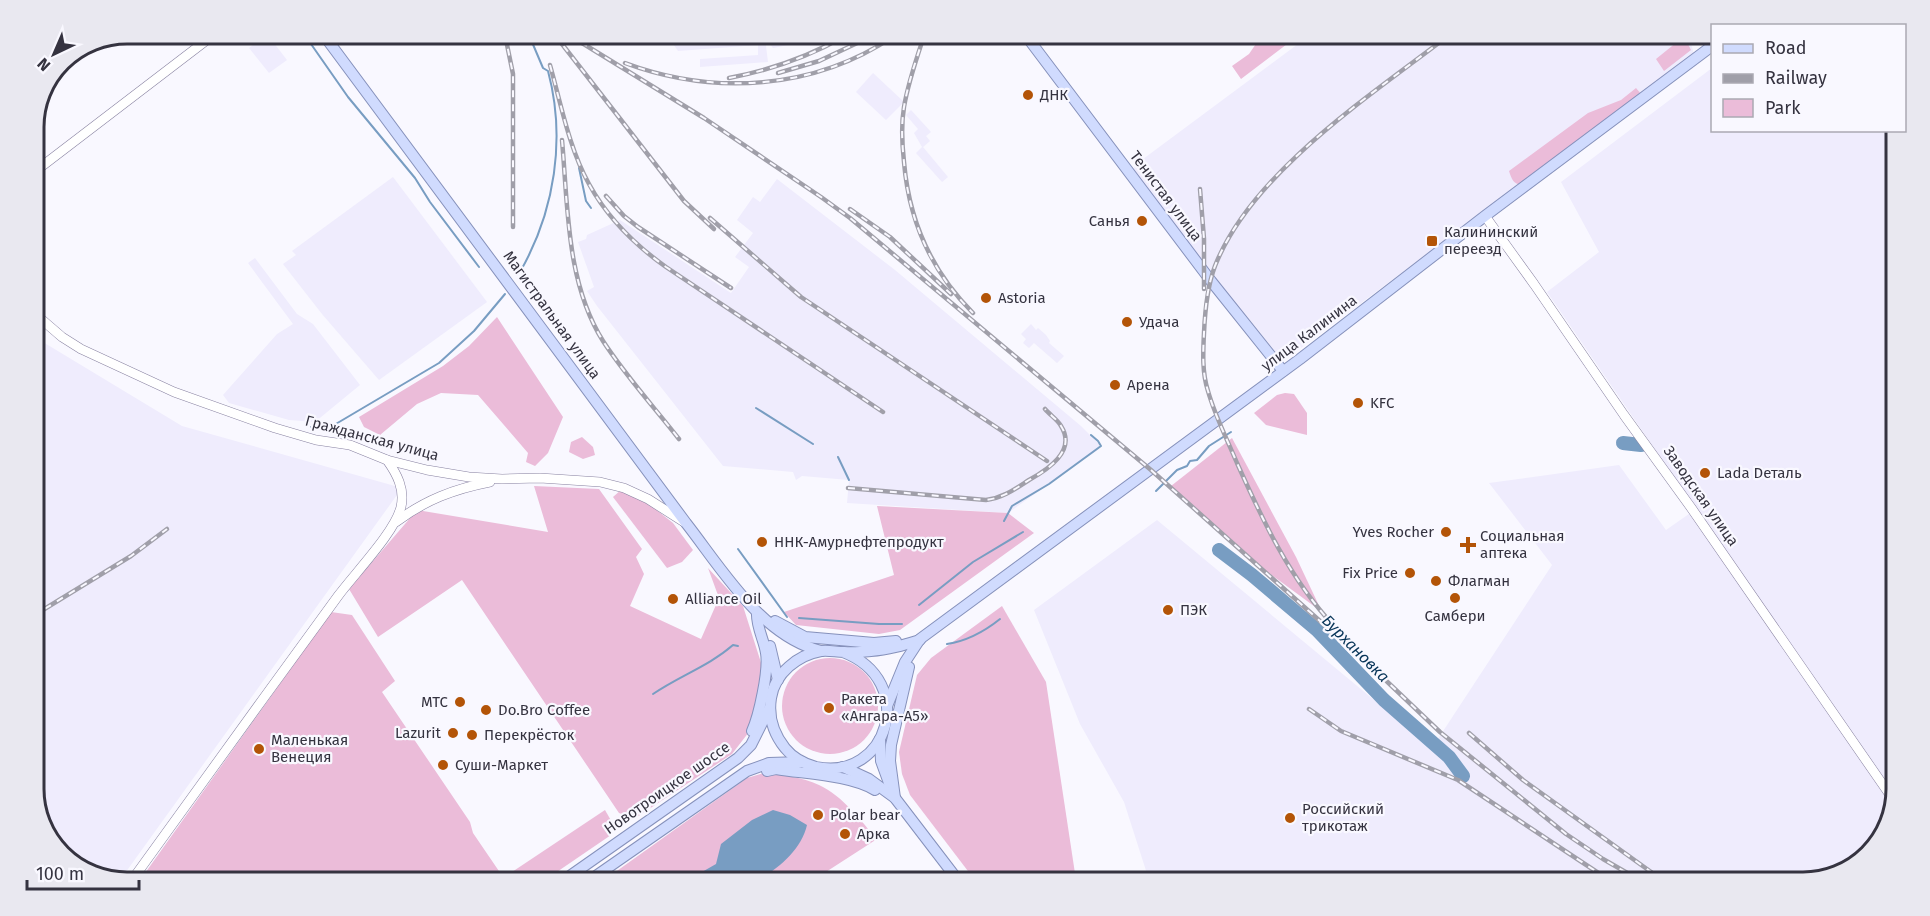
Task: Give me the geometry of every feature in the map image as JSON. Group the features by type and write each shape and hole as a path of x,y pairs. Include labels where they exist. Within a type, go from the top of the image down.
{"main road":[{"name":"Магистральная улица","path":"331,44 686,524 757,613"},
{"name":"Тенистая улица","path":"1032,44 1211,281 1283,371"},
{"name":"улица Калинина","path":"920,639 1283,371 1485,216 1711,47"},
{"path":"757,613 805,637 874,643 895,642 907,638 920,639"},
{"path":"757,613 794,642 821,651 885,650 920,639"},
{"path":"757,613 774,660 778,680"},
{"path":"738,758 754,728 766,675 767,657 756,619 757,613"},
{"path":"887,706 905,662 920,639"},
{"path":"895,798 890,761 891,745 906,673 919,649 920,639"},
{"path":"821,651 804,656 789,666 778,680 772,694 770,709 772,725 778,740 802,762 822,768 843,766 857,761 870,752 880,739 886,723 887,706 881,682 874,672 860,660 843,652"},
{"name":"Новотроицкое шоссе","path":"576,872 738,758 751,745 770,709"},
{"path":"880,739 882,766 895,798 952,872"},
{"name":"Новотроицкое шоссе","path":"602,872 747,771 769,763 802,762"},
{"path":"843,766 869,779 895,798"},
{"path":"747,771 776,769 848,780 895,798"}],"street":[{"path":"44,165 202,44"},
{"name":"Заводская улица","path":"1485,216 1886,789"},
{"name":"Гражданская улица","path":"44,321 81,349 174,392 275,428 316,440 350,445 387,460 438,472 502,479 540,478 600,482 624,488 648,499 686,524"},
{"path":"138,872 341,592 394,523 401,507 402,495 395,472 387,460"},
{"path":"394,523 415,507 438,496 466,486 502,479"}],"shaded area":[{"path":"254,44 275,44 287,60 269,73 249,48"},
{"path":"673,44 766,44 768,62 700,67 700,59 758,55 758,45 678,51"},
{"path":"770,44 793,44 773,48"},
{"path":"1298,44 1691,44 1694,54 1285,360 1275,358 1133,172 1135,165"},
{"path":"1711,69 1711,132 1886,132 1886,790 1885,806 1875,831 1850,859 1820,871 1804,872 1146,872 1124,802 1080,724 1034,610 1157,520 1432,748 1552,565 1489,483 1619,465 1666,530 1696,509 1547,292 1599,252 1561,182"},
{"path":"873,73 904,102 886,120 856,92"},
{"path":"911,110 931,132 926,136 930,141 923,147 948,177 942,182 916,153 922,147 914,133 918,129 906,115"},
{"path":"393,177 487,302 379,380 322,314 283,264 296,255 292,251"},
{"path":"777,179 895,270 1081,426 1099,444 1099,449 1008,513 847,503 849,480 802,476 796,480 793,472 723,466 587,291 594,287 578,242 586,239 587,235 620,220 731,293 749,267 735,257 753,233 737,220 753,197 760,202"},
{"path":"255,258 297,314 313,324 360,385 315,422 289,420 229,403 223,395 277,334 293,324 248,263"},
{"path":"1031,324 1036,330 1038,328 1046,335 1049,343 1064,356 1057,363 1034,343 1029,348 1023,343 1026,339 1021,334"},
{"path":"44,343 182,426 402,488 126,872 110,871 95,866 72,852 57,836 52,826 44,795"}],"green space":[{"path":"1256,44 1287,44 1241,79 1232,66 1249,54"},
{"path":"1675,44 1688,44 1691,50 1664,71 1656,59"},
{"path":"1636,88 1642,95 1523,185 1513,181 1509,171 1588,113 1621,100"},
{"path":"497,317 563,417 548,453 535,466 526,462 528,453 478,395 441,393 417,404 380,435 364,427 359,417 443,366 469,346"},
{"path":"1294,394 1307,413 1307,435 1266,425 1254,413 1277,395"},
{"path":"582,437 593,447 595,455 583,459 569,452 571,442"},
{"path":"1232,438 1296,557 1322,612 1265,570 1171,486"},
{"path":"534,486 599,489 642,549 636,557 644,574 630,606 701,639 719,598 708,568 743,606 763,669 749,732 732,754 634,819 619,813 462,580 378,637 349,589 417,510 548,532"},
{"path":"621,490 649,504 673,523 693,550 682,562 667,568 613,497"},
{"path":"877,506 1008,513 1034,533 900,630 879,634 796,625 784,612 894,575"},
{"path":"1002,606 1046,682 1075,872 969,872 910,795 902,774 899,752 917,675 931,658"},
{"path":"331,612 352,615 395,681 382,692 470,822 473,833 500,872 146,872"},
{"path":"830,658 848,662 864,672 874,688 878,706 874,724 864,740 848,750 830,754 812,750 796,740 786,724 782,706 786,688 796,672 812,662"},
{"path":"764,773 812,782 836,795 877,839 826,872 615,872 747,778"},
{"path":"605,810 613,824 611,835 557,872 512,872"}],"water":[{"path":"773,810 790,815 807,825 795,850 771,872 702,872 716,864 721,844 752,820"}],"waterway":[{"path":"311,44 348,97 415,178 430,202 479,267"},
{"path":"520,272 542,224 554,174 556,148 556,122 548,71 543,68 533,44"},
{"path":"579,168 586,201 591,208"},
{"path":"311,427 324,430 329,428 439,363 474,331 505,294"},
{"path":"756,408 813,444"},
{"name":"Бурхановка","path":"1156,491 1177,470 1187,466 1190,461 1197,460 1209,446 1231,432"},
{"path":"1004,521 1012,506 1049,484 1101,446 1091,435"},
{"name":"Бурхановка","path":"1623,443 1641,445"},
{"path":"838,457 849,480"},
{"path":"919,605 973,562 1023,532"},
{"path":"738,549 787,617"},
{"name":"Бурхановка","path":"1219,550 1317,630 1384,700 1449,757 1463,776"},
{"path":"799,618 902,624"},
{"path":"947,644 975,635 1000,619"},
{"path":"653,694 714,659 733,645 738,646"}],"railway":[{"path":"507,44 513,74 513,227"},
{"path":"562,44 684,201 714,229"},
{"path":"584,44 704,118 850,218 1151,470 1377,672 1440,732 1566,834 1626,872"},
{"path":"729,78 789,62 829,44"},
{"path":"778,73 819,61 855,44"},
{"path":"625,63 659,74 693,80 728,83 763,82 797,77 831,68 880,44"},
{"path":"921,44 910,80 902,128 911,205 934,263 958,297 973,313"},
{"path":"1334,626 1304,589 1279,549 1247,485 1214,409 1206,384 1203,362 1208,290 1215,266 1232,232 1255,200 1283,169 1348,112 1437,44"},
{"path":"550,65 566,126 582,170 604,208 623,230 666,267 883,412"},
{"path":"562,140 575,269 591,318 603,341 621,366 679,439"},
{"path":"1200,189 1204,239 1204,289"},
{"path":"606,196 624,216 638,227 731,288"},
{"path":"850,209 890,237 951,294"},
{"path":"710,218 801,297 1047,461"},
{"path":"848,488 986,500 1003,495 1044,471 1058,459 1063,451 1065,435 1060,424 1045,409"},
{"path":"44,609 131,556 167,529"},
{"path":"1309,709 1341,731 1458,780 1597,872"},
{"path":"1469,733 1523,780 1651,872"}],"place":[{"name":"ДНК","path":"1028,95"},
{"name":"Санья","path":"1142,221"},
{"name":"Калининский переезд","path":"1432,241"},
{"name":"Astoria","path":"986,298"},
{"name":"Удача","path":"1127,322"},
{"name":"Арена","path":"1115,385"},
{"name":"KFC","path":"1358,403"},
{"name":"Lada Dеталь","path":"1705,473"},
{"name":"Yves Rocher","path":"1446,532"},
{"name":"ННК-Амурнефтепродукт","path":"762,542"},
{"name":"Социальная аптека","path":"1468,545"},
{"name":"Fix Price","path":"1410,573"},
{"name":"Флагман","path":"1436,581"},
{"name":"Самбери","path":"1455,598"},
{"name":"Alliance Oil","path":"673,599"},
{"name":"ПЭК","path":"1168,610"},
{"name":"МТС","path":"460,702"},
{"name":"Ракета «Ангара-А5»","path":"829,708"},
{"name":"Do.Bro Coffee","path":"486,710"},
{"name":"Lazurit","path":"453,733"},
{"name":"Перекрёсток","path":"472,735"},
{"name":"Маленькая Венеция","path":"259,749"},
{"name":"Суши-Маркет","path":"443,765"},
{"name":"Polar bear","path":"818,815"},
{"name":"Российский трикотаж","path":"1290,818"},
{"name":"Арка","path":"845,834"}]}
